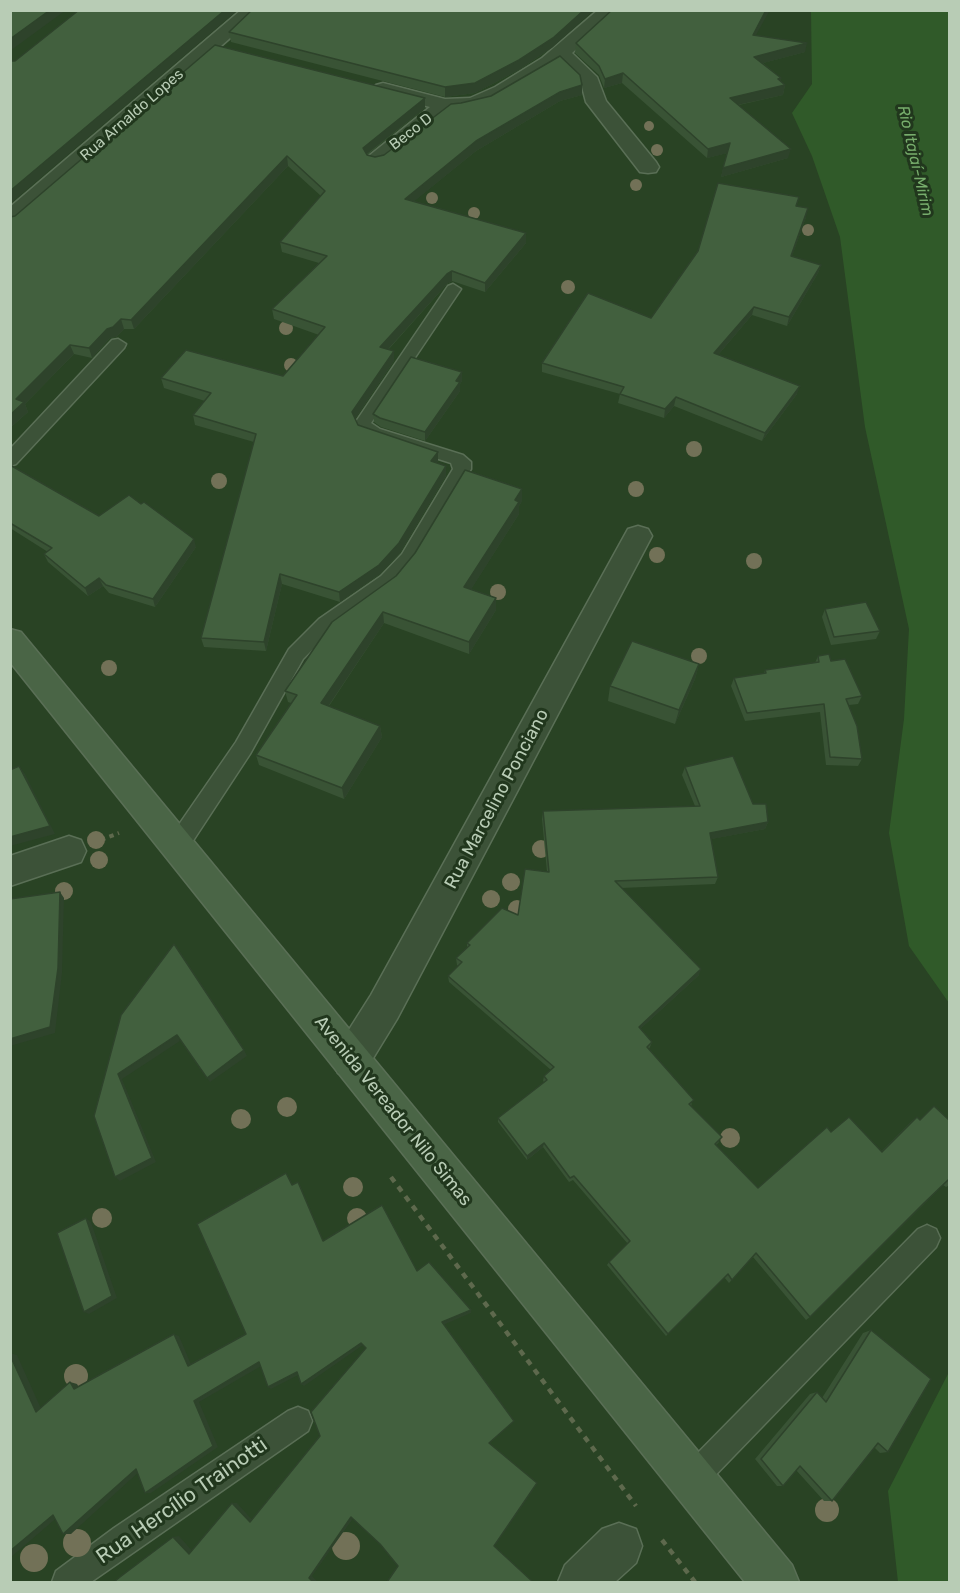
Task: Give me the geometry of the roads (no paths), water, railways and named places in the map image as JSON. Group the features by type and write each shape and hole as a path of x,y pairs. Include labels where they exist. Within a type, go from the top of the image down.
{"main road":[{"name":"Avenida Vereador Nilo Simas","path":"10,640 776,1582"}],"street":[{"name":"Rua Arnaldo Lopes","path":"10,219 221,47 253,10"},
{"path":"366,84 445,105 474,104 527,76 561,53 610,10"},
{"path":"561,53 590,81 597,102 648,167"},
{"name":"Beco D","path":"376,159 445,105"},
{"name":"Rua Marcelino Ponciano","path":"351,1060 384,1007 638,536"},
{"path":"10,871 69,851"},
{"path":"582,1582 639,1531"}],"lane":[{"path":"177,846 243,748 296,654 326,624 388,581 408,559 462,469 462,462 457,459 374,433 367,430 363,423 453,289"},
{"path":"10,460 118,344"},
{"path":"693,1478 927,1238"},
{"name":"Rua Hercílio Trainotti","path":"68,1582 125,1539 298,1420"}],"water":[{"name":"Rio Itajaí-Mirim","path":"811,11 949,11 949,1003 909,946 889,833 904,719 909,629 865,427 840,237 812,156 792,113 812,84"},
{"path":"949,1372 949,1582 898,1582 888,1491"}]}
